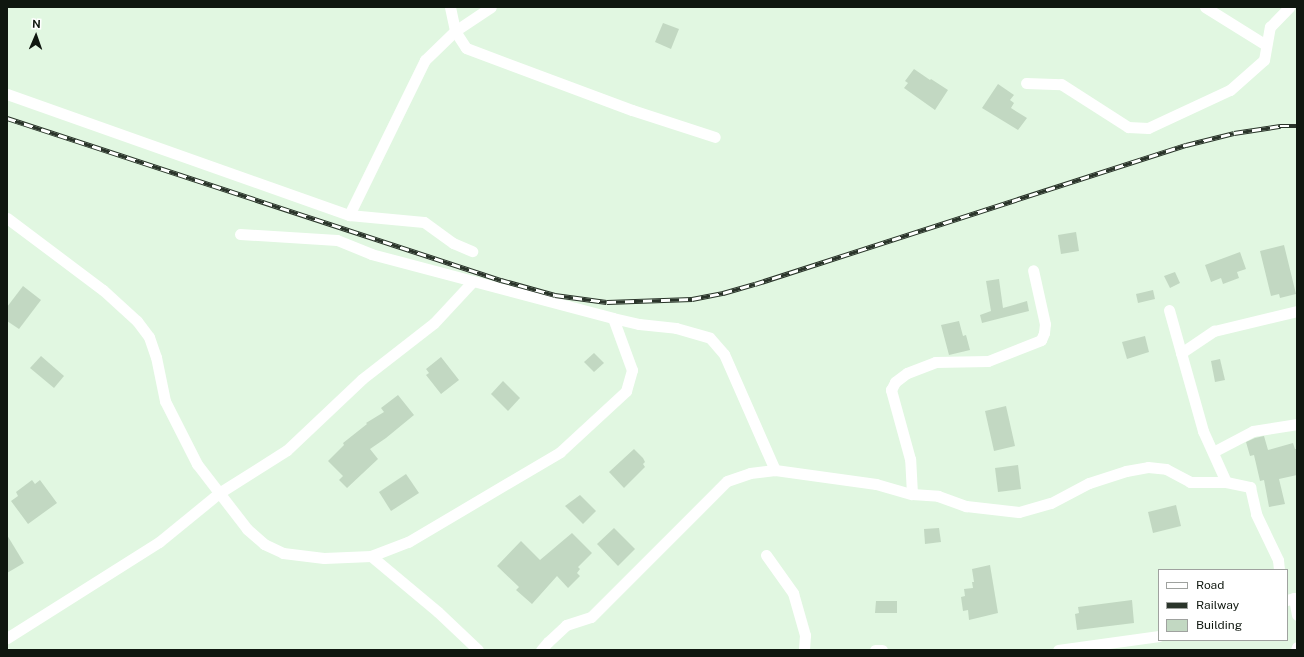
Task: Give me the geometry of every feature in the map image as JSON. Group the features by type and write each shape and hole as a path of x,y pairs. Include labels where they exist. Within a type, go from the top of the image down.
{"street":[{"path":"450,7 455,31 466,48 632,110 715,137"},
{"path":"349,215 425,60 455,31 491,7"},
{"path":"1204,7 1266,45"},
{"path":"1026,83 1061,84 1128,128 1148,128 1230,90 1264,60 1270,27 1289,7"},
{"path":"7,94 349,215 424,222 452,244 472,251"},
{"path":"7,218 103,290 137,321 149,337 156,357 165,401 197,464 248,529 264,544 283,553 324,558 371,556 408,542 560,452 626,391 632,370 613,318"},
{"path":"240,234 337,240 371,254 613,318 639,324 676,328 710,338 724,354 775,470"},
{"path":"912,494 910,459 891,390 895,382 907,373 935,362 988,361 1040,340 1044,333 1045,324 1034,270"},
{"path":"7,638 159,542 219,493 287,450 362,379 434,323 473,281"},
{"path":"1169,310 1203,431 1226,482"},
{"path":"1181,353 1214,331 1297,311"},
{"path":"1213,452 1253,431 1297,424"},
{"path":"541,650 566,625 591,617 727,481 750,472 775,470 876,484 912,494 938,496 966,506 1019,512 1051,503 1089,483 1126,471 1148,467 1166,469 1190,482 1226,482 1250,487 1256,514 1278,560 1279,569"},
{"path":"766,555 793,593 805,635 804,650"},
{"path":"371,556 438,612 478,650"},
{"path":"1291,599 1297,614"},
{"path":"1058,650 1158,636"},
{"path":"875,650 882,650"}],"building":[{"path":"663,23 679,29 671,49 655,42"},
{"path":"914,69 948,90 935,110 904,88 908,83 905,81"},
{"path":"998,84 1014,95 1010,100 1014,103 1011,108 1027,118 1018,130 982,108"},
{"path":"1076,232 1079,251 1061,254 1058,235"},
{"path":"1284,245 1296,294 1280,298 1279,294 1271,296 1260,251"},
{"path":"1240,252 1246,269 1237,272 1239,278 1223,284 1221,278 1211,282 1205,265"},
{"path":"1175,272 1180,283 1170,288 1164,276"},
{"path":"999,279 1003,308 1027,301 1029,311 982,323 980,315 991,311 986,281"},
{"path":"23,286 41,300 19,329 7,321 7,307"},
{"path":"1153,290 1155,299 1138,303 1136,294"},
{"path":"959,321 963,336 966,335 970,350 949,355 941,325"},
{"path":"1145,336 1149,352 1127,359 1122,342"},
{"path":"594,353 604,363 594,372 584,362"},
{"path":"41,356 64,376 54,388 30,368"},
{"path":"441,357 459,380 441,394 426,375 429,373 426,369"},
{"path":"1220,359 1225,380 1215,382 1211,361"},
{"path":"503,381 520,398 508,411 491,394"},
{"path":"398,395 414,415 370,449 378,459 347,488 339,480 343,476 328,461 344,445 343,443 367,424 366,423 384,412 381,408"},
{"path":"1006,406 1015,446 994,451 985,411"},
{"path":"1264,436 1268,450 1293,443 1295,449 1297,449 1297,475 1279,479 1285,504 1269,507 1264,480 1260,481 1254,455 1250,456 1246,442"},
{"path":"634,449 643,458 645,462 643,464 645,467 624,488 609,472"},
{"path":"1018,465 1021,489 998,492 995,468"},
{"path":"406,474 419,493 391,511 379,492"},
{"path":"32,480 35,484 40,480 57,503 28,524 11,501 18,496 16,492"},
{"path":"580,495 596,511 583,524 565,506"},
{"path":"1176,505 1181,526 1153,533 1148,512"},
{"path":"614,528 635,549 618,566 597,544"},
{"path":"939,528 941,542 925,544 924,529"},
{"path":"572,533 592,553 578,567 580,569 577,573 580,576 568,588 557,576 532,604 516,590 519,587 497,566 521,541 540,560"},
{"path":"7,535 24,563 7,573"},
{"path":"990,565 998,613 969,620 968,610 963,611 961,597 965,596 964,589 973,588 972,582 974,582 972,569"},
{"path":"1132,600 1134,623 1077,630 1075,614 1079,613 1078,607"},
{"path":"876,601 897,601 897,613 875,613"}],"railway":[{"path":"7,118 501,280 555,295 607,302 692,299 723,293 1186,145 1234,133 1280,126 1297,126"}]}
